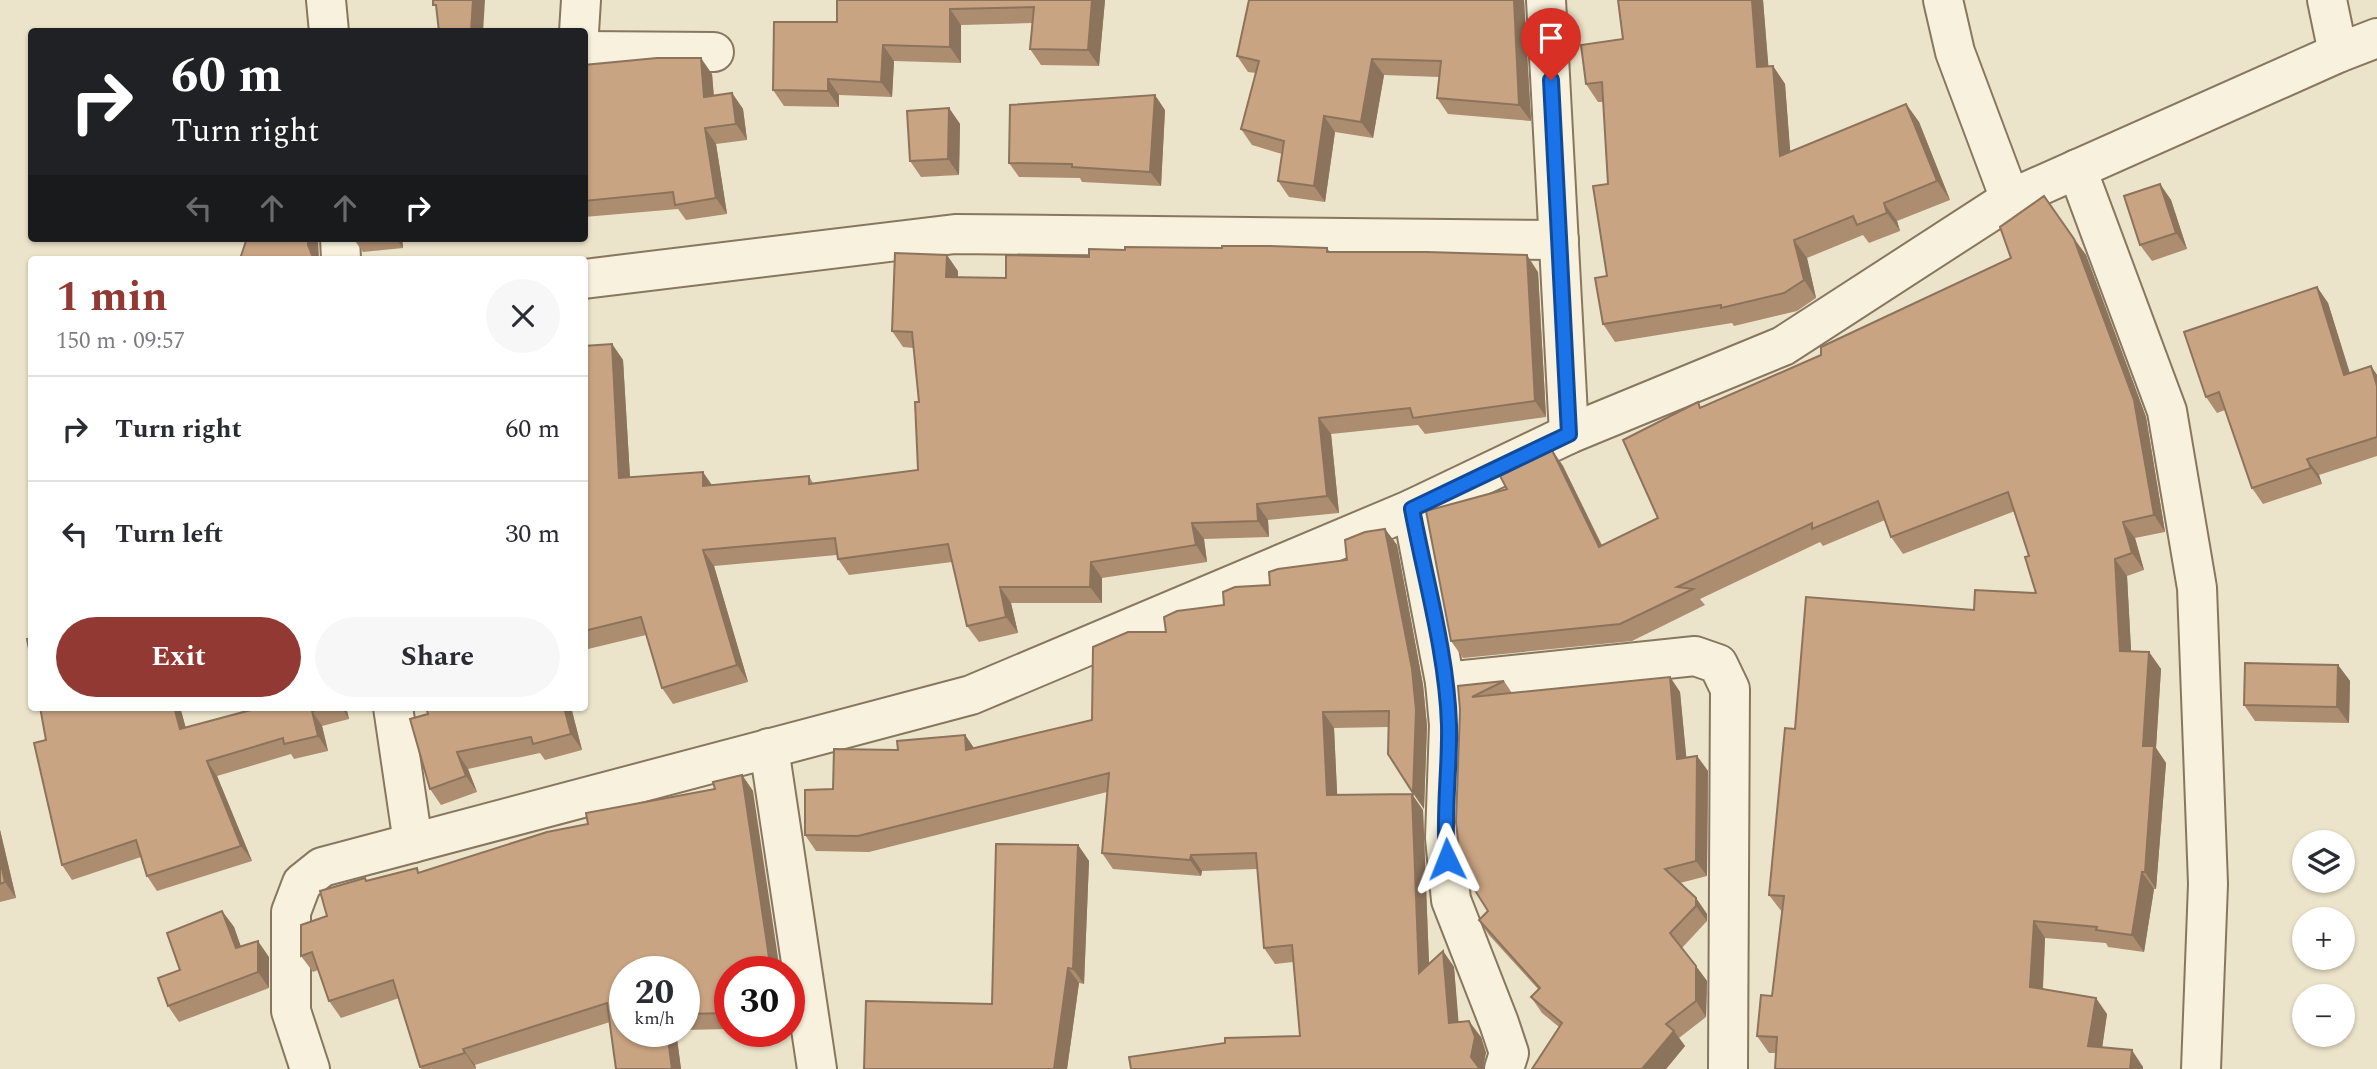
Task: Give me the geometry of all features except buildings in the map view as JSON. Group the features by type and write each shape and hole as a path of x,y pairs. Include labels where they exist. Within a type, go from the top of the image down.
{"street":[{"path":"326,0 328,28"},
{"path":"579,28 581,0"},
{"path":"1546,0 1569,434"},
{"path":"1943,0 1955,52 2010,199"},
{"path":"2327,0 2337,53"},
{"path":"310,1069 291,1011 290,912 302,883 322,867 971,695 1412,509 1569,434 1783,346 2010,199 2337,53 2377,38"},
{"path":"588,51 714,52"},
{"path":"2077,169 2167,411 2197,587 2208,884 2201,1069"},
{"path":"588,279 955,234 1559,240"},
{"path":"1412,509 1446,682 1449,725 1445,838 1451,900 1499,1023 1508,1053 1504,1069"},
{"path":"1446,682 1695,656 1718,664 1730,689 1728,1069"},
{"path":"394,711 413,844"},
{"path":"769,748 817,1069"}],"route":[{"path":"1447,859 1445,838 1449,725 1446,682 1412,509 1569,434 1551,80"}]}
